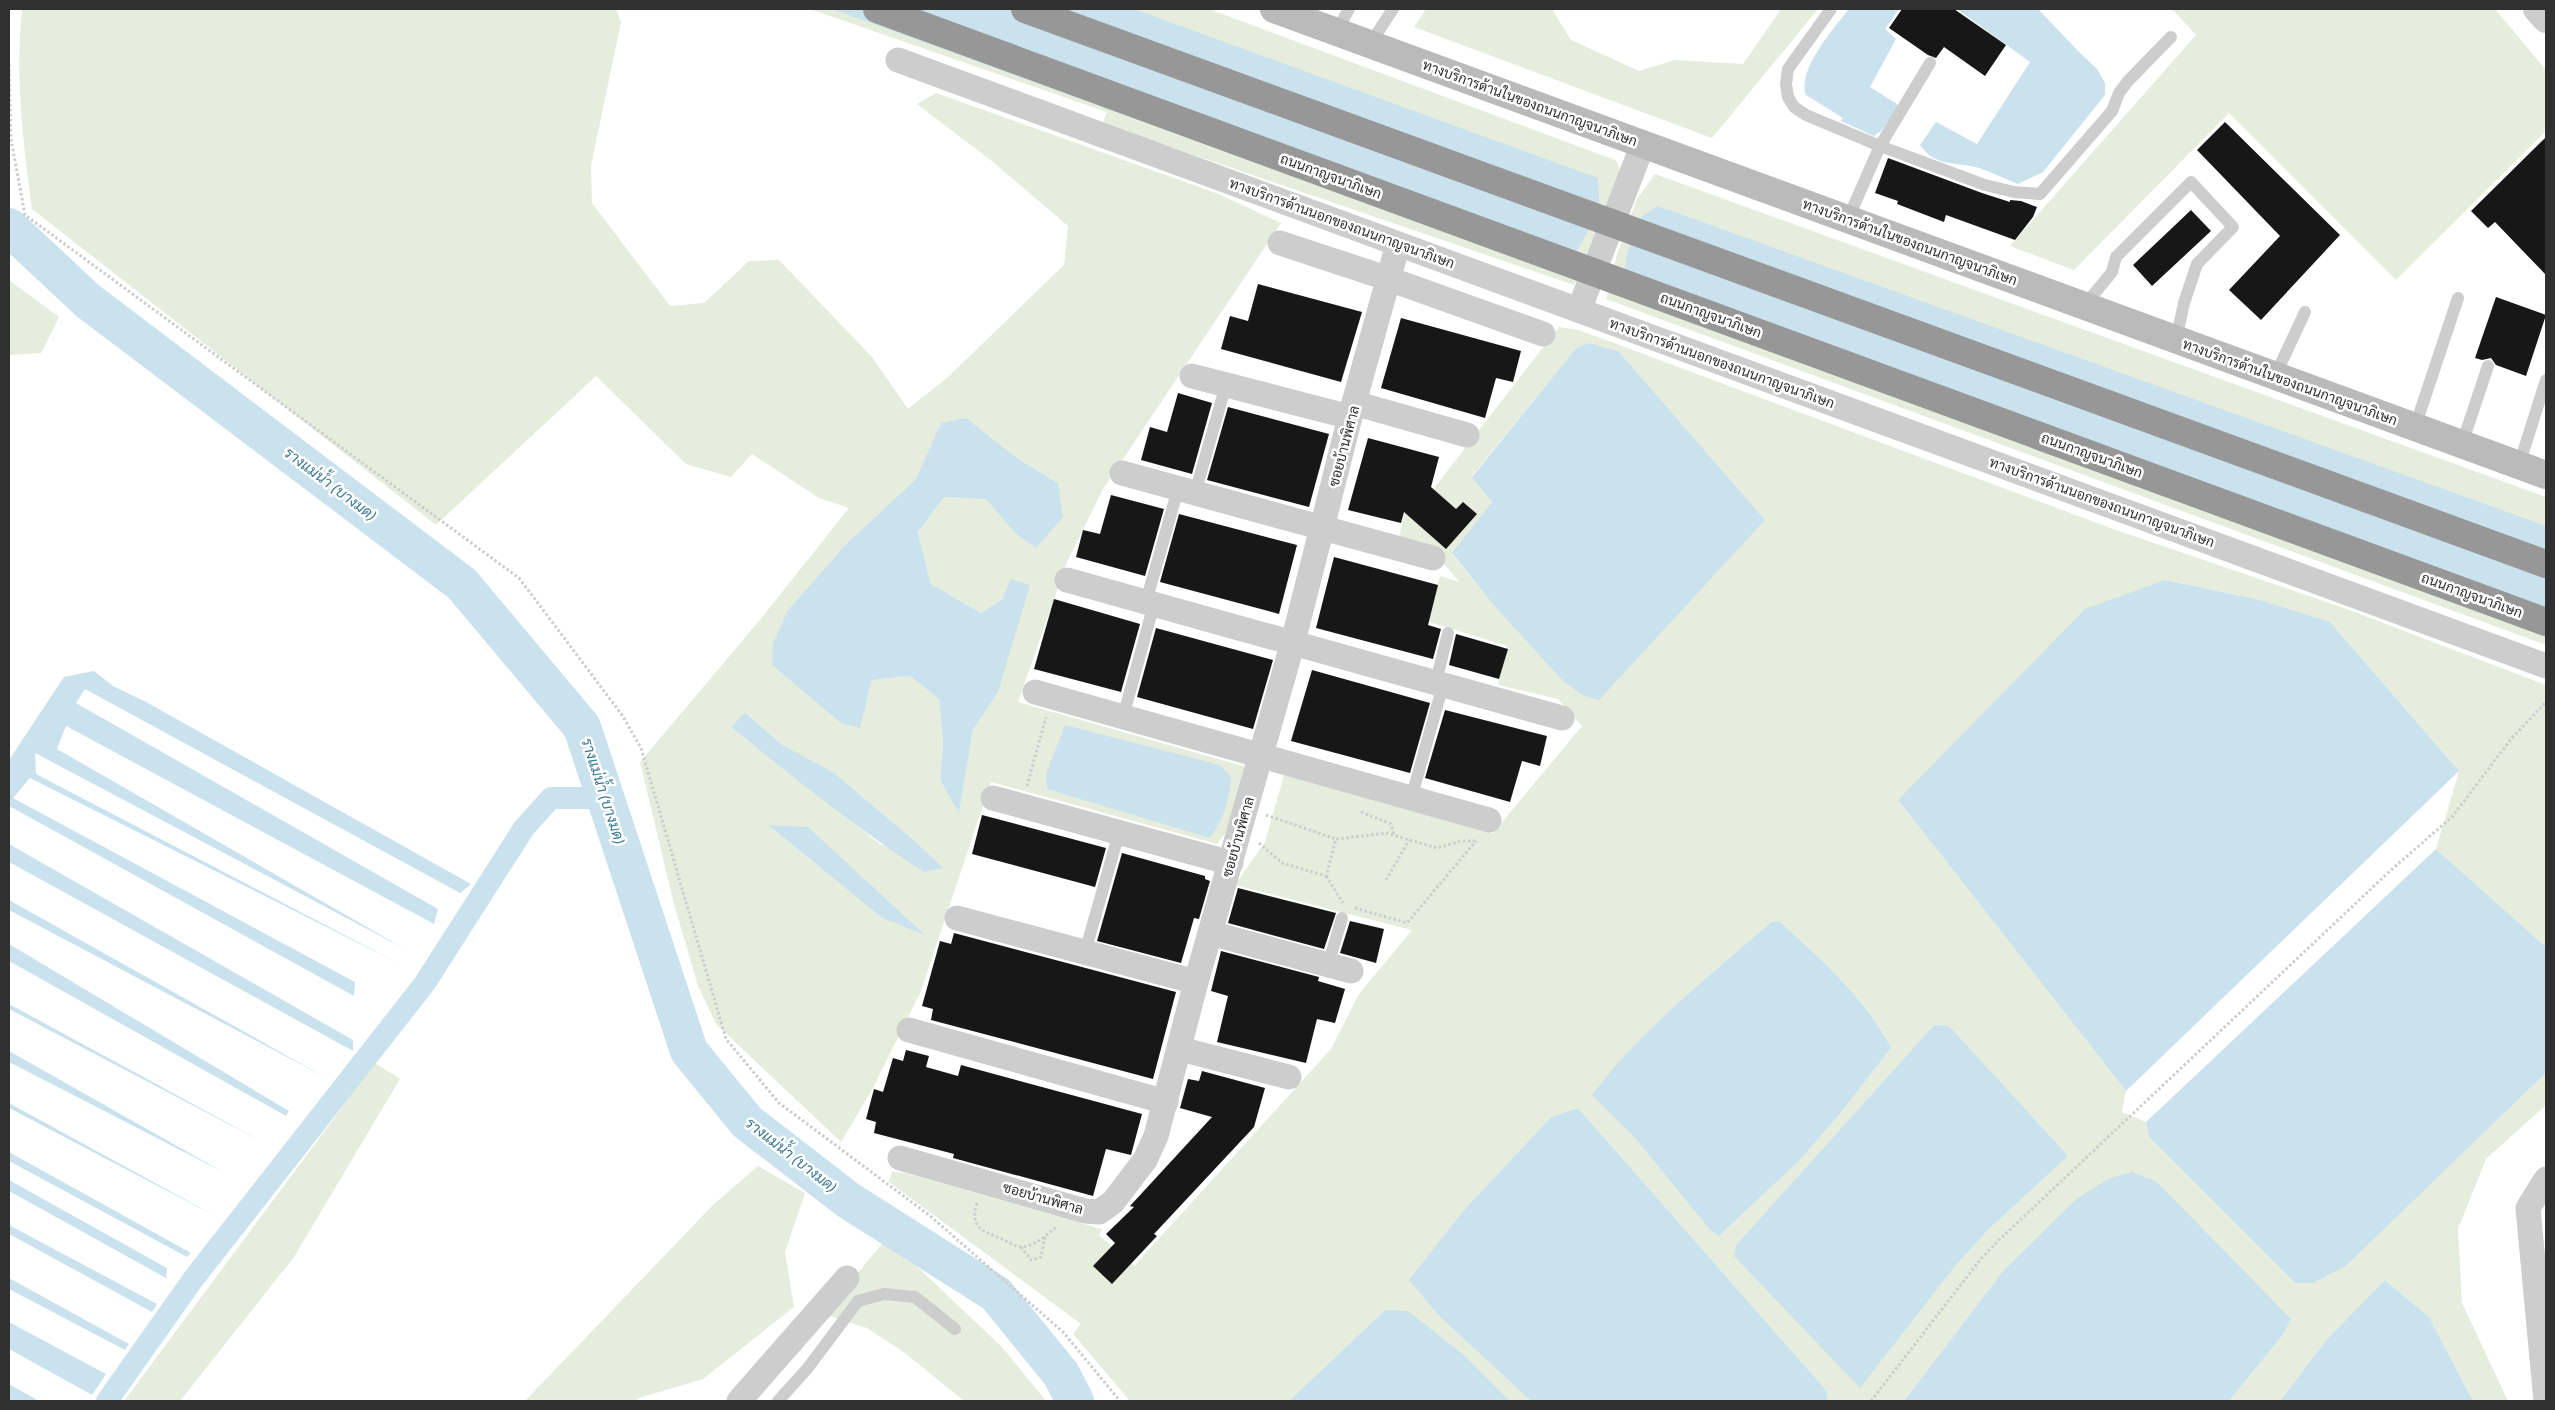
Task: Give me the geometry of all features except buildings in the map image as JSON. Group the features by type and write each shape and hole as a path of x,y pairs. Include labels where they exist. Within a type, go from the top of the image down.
{"highway":[{"name":"ถนนกาญจนาภิเษก","path":"877,9 2546,622"},
{"path":"1025,9 2546,564"}],"main road":[{"name":"ทางบริการด้านในของถนนกาญจนาภิเษก","path":"1274,9 2546,475"}],"street":[{"path":"2537,9 2546,20"},
{"name":"ทางบริการด้านนอกของถนนกาญจนาภิเษก","path":"898,60 2546,666"},
{"path":"1579,310 1643,144"},
{"path":"1280,243 1389,279 1543,334"},
{"name":"ซอยบ้านพิศาล","path":"900,1158 983,1180 1086,1211 1099,1212 1113,1202 1145,1160 1156,1136 1166,1102 1196,982 1262,756 1352,410 1398,244"},
{"path":"1192,376 1226,385 1466,435"},
{"path":"1122,473 1433,558"},
{"path":"1067,580 1562,718"},
{"path":"1043,695 1411,798 1483,831"},
{"path":"993,798 1231,863"},
{"path":"957,918 1196,982"},
{"path":"1210,933 1340,968"},
{"path":"909,1030 1166,1102"},
{"path":"1180,1049 1289,1077"},
{"path":"2546,1179 2528,1208 2541,1293 2546,1401"},
{"path":"739,1401 847,1278"}],"lane":[{"path":"1336,32 1349,9"},
{"path":"1370,44 1393,9"},
{"path":"1831,9 1788,70 1786,84 1788,96 1794,107 1806,116 1880,146 1985,186 2014,192 2040,194 2112,111 2119,93 2128,81 2171,37"},
{"path":"1848,219 1880,146 1930,63"},
{"path":"2084,306 2112,272 2116,257 2192,182 2233,226 2197,264 2184,303 2176,340"},
{"path":"2415,427 2458,298"},
{"path":"2275,376 2305,312"},
{"path":"2462,444 2488,366"},
{"path":"2519,465 2546,380"},
{"path":"1122,717 1150,603 1187,491 1226,385"},
{"path":"1411,798 1440,683 1448,633"},
{"path":"1085,952 1119,833"},
{"path":"1340,968 1343,912"},
{"path":"778,1401 807,1369 858,1301 884,1294 915,1297 955,1329"}],"path":[{"path":"9,64 11,139 25,215 519,578 622,715 641,748 726,1039 780,1103 929,1215 1063,1332 1120,1401"},
{"path":"1021,806 1043,695"},
{"path":"1871,1401 1980,1260 1999,1240 2391,870 2452,817 2511,739 2546,702"},
{"path":"1361,812 1391,824 1394,835"},
{"path":"1244,818 1336,839 1386,833 1437,848 1483,831"},
{"path":"1244,818 1282,864 1326,876"},
{"path":"1354,908 1408,923 1483,831"},
{"path":"1336,839 1326,876 1343,912"},
{"path":"1386,880 1409,840"},
{"path":"983,1180 975,1208 977,1224 985,1234 1002,1239 1012,1246 1026,1246 1046,1237 1058,1225 1060,1219"},
{"path":"1021,1246 1031,1260 1041,1257 1046,1237"}],"green space":[{"path":"22,9 616,9 621,22 591,166 592,203 670,306 704,303 749,261 779,260 872,357 908,409 948,377 1064,265 1068,226 993,162 917,104 936,93 1216,193 1281,223 1103,489 1067,562 1018,702 1246,767 1230,827 1217,844 991,782 921,991 872,1090 841,1142 716,1024 698,986 674,904 640,762 759,621 849,508 819,498 752,454 731,477 686,464 596,376 436,525 32,209 21,109 20,34","holes":["941,423 1018,459 1058,483 1015,533 986,498 944,497 918,532 931,584 981,613 1002,599 1011,580 998,692 973,730 959,812 940,780 943,743 939,699 910,676 872,680 860,727 788,610 847,543 915,480","745,712 781,744 833,772 915,841 942,868 880,844 731,727","769,826 871,886 924,934 882,918"]},
{"path":"810,9 1209,9 1615,160 1621,169 1616,196 1574,285 1153,141 1103,122 1107,112"},
{"path":"1426,9 1552,9 1571,40 1639,71 1675,60 1743,64 1781,9 1818,9 1712,138 1414,27"},
{"path":"2172,9 2495,9 2546,70 2546,131 2396,280 2229,113 2074,270 2010,246 2196,35"},
{"path":"1655,174 2546,497 2546,645 1606,299 1617,254 1637,199"},
{"path":"9,280 59,317 41,353 9,355"},
{"path":"1559,327 1579,330 2113,529 2344,608 2546,685 2546,947 2436,849 2459,771 2337,630 2256,599 2165,580 1898,800 2126,1091 2122,1112 2146,1122 2149,1137 2295,1283 2346,1266 2546,1073 2546,1105 2486,1159 2458,1229 2462,1303 2508,1401 2473,1401 2429,1317 2385,1280 2327,1339 2280,1401 2229,1401 2282,1336 2222,1250 2157,1182 2075,1200 2003,1271 1904,1401 1828,1401 1826,1390 1578,1108 1551,1117 1463,1211 1410,1280 1439,1316 1531,1401 1510,1401 1465,1356 1385,1310 1289,1401 1130,1401 1073,1334 1081,1324 889,1182 892,1171 909,1174 1102,1229 1099,1235 1134,1266 1331,1049 1359,994 1412,930 1235,885 1265,842 1284,775 1493,833 1582,726 1558,699 1498,685 1507,646 1426,621 1440,576 1459,582 1427,543 1399,537 1411,487 1431,492","holes":["1589,343 1491,602 1452,554 1492,502 1472,476 1576,348","1779,921 1841,980 1869,1013 1891,1048 1839,1115 1799,1161 1719,1236 1710,1230 1634,1137 1593,1095 1654,1025 1771,922","1934,1025 2068,1156 1989,1229 1955,1266 1736,1245"]},
{"path":"375,1063 400,1079 294,1257 180,1401 124,1401"},
{"path":"758,1166 805,1193 785,1252 794,1307 703,1379 639,1398 636,1401 525,1401 713,1205"},
{"path":"887,1238 1002,1347 1046,1401 964,1401 905,1353 867,1328 823,1314"}],"water":[{"path":"832,9 1134,9 1598,178 1599,202 1587,233 1564,274"},
{"path":"1849,9 1899,9 1885,29 1896,39 1870,87 1897,104 1898,109 1881,131 1874,136 1841,121 1843,118 1806,95 1807,74 1812,62 1826,38"},
{"path":"1957,9 2038,9 2097,69 2105,83 2105,95 2043,172 2018,184 1979,168 1939,161 1920,145 1936,122 1977,144 2030,62"},
{"path":"1658,206 2546,526 2546,632 1622,295 1627,253 1642,216"},
{"path":"1589,343 1618,351 1765,520 1599,700 1584,696 1562,680 1491,602 1452,553 1492,502 1472,477 1576,348"},
{"path":"966,418 1018,459 1058,483 1063,517 1036,548 1015,533 986,499 944,497 918,532 931,584 981,613 1002,599 1011,579 1030,585 998,692 973,730 959,813 940,780 943,743 939,699 910,676 872,680 860,728 841,723 772,665 773,643 788,610 847,543 915,480 941,423"},
{"path":"2165,580 2256,599 2330,622 2459,771 2126,1091 1898,800 2085,609"},
{"path":"94,671 113,686 148,703 471,884 460,893 85,689 76,703 438,909 434,924 66,726 57,749 405,949 35,753 36,774 402,965 30,778 13,798 355,982 354,996 9,806 9,760 64,677"},
{"path":"745,712 781,744 833,772 915,841 943,868 924,872 874,838 802,784 731,727"},
{"path":"1065,725 1220,765 1231,777 1229,794 1219,824 1210,838 1047,789 1046,774"},
{"path":"768,825 808,827 925,935 882,918"},
{"path":"9,844 353,1040 353,1051 9,862"},
{"path":"2436,849 2546,947 2546,1073 2346,1266 2313,1283 2295,1283 2149,1137 2146,1122"},
{"path":"9,900 325,1077 9,910"},
{"path":"1779,921 1826,964 1856,996 1881,1030 1891,1048 1839,1115 1799,1161 1719,1236 1710,1230 1634,1137 1592,1095 1611,1071 1654,1025 1771,922"},
{"path":"9,944 289,1111 286,1116 9,961"},
{"path":"9,1004 259,1140 9,1009"},
{"path":"1934,1025 1949,1026 2068,1156 1989,1229 1955,1266 1860,1388 1734,1256 1736,1245"},
{"path":"9,1051 223,1172 9,1062"},
{"path":"9,1103 219,1218 9,1108"},
{"path":"1578,1108 1826,1390 1828,1401 1531,1401 1439,1316 1409,1280 1463,1211 1551,1117"},
{"path":"9,1152 191,1253 187,1257 9,1161"},
{"path":"2132,1172 2157,1182 2291,1319 2282,1336 2229,1401 1904,1401 2003,1271 2075,1200 2108,1179"},
{"path":"9,1180 167,1268 166,1278 9,1191"},
{"path":"9,1225 157,1304 152,1312 9,1234"},
{"path":"9,1278 129,1344 125,1350 9,1289"},
{"path":"2385,1280 2429,1317 2473,1401 2280,1401 2327,1339"},
{"path":"1385,1310 1408,1311 1465,1356 1510,1401 1289,1401"},
{"path":"9,1322 106,1374 92,1395 9,1349"},
{"path":"9,1384 39,1401 9,1401"}],"waterway":[{"name":"รางแม่น้ำ (บางมด)","path":"9,227 88,301 462,584 582,727 689,1051 747,1122 848,1200 996,1294 1061,1374 1075,1401"},
{"path":"107,1401 194,1278 425,983 524,828 551,798 605,798"}]}
